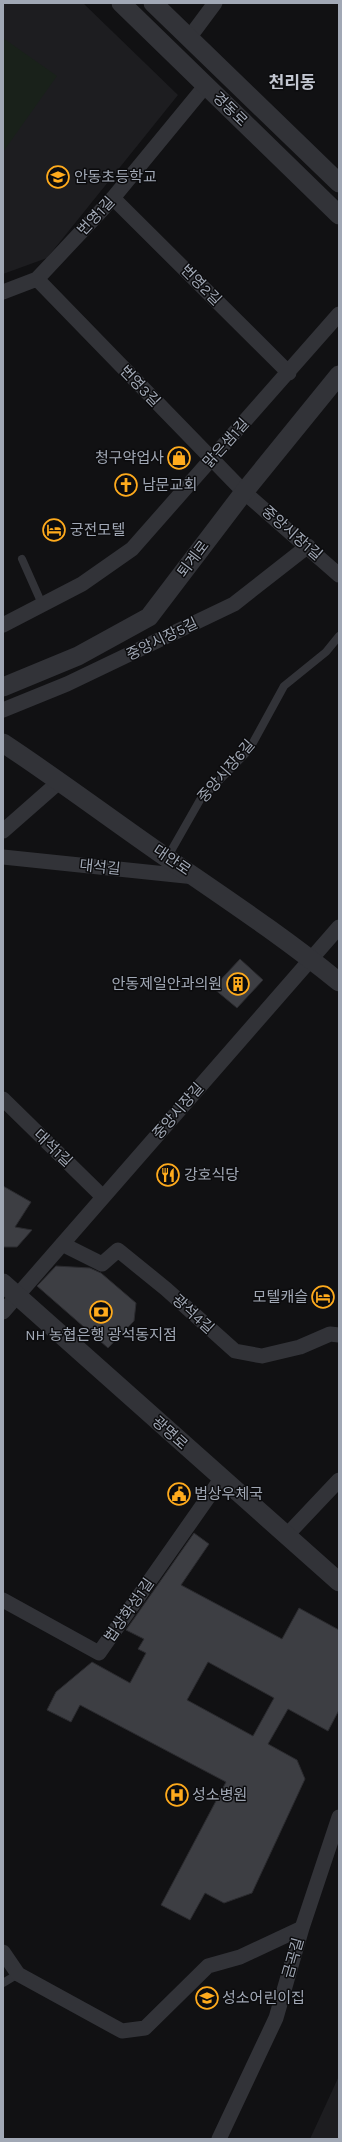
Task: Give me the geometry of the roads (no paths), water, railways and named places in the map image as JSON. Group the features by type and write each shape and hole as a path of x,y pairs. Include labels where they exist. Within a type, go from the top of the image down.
{"street":[{"name":"경동로","path":"122,3 339,215"},
{"name":"경동로","path":"153,3 339,183"},
{"path":"189,38 215,3"},
{"name":"번영1길","path":"3,292 37,279 113,198 206,85"},
{"name":"번영2길","path":"113,198 289,373"},
{"name":"번영3길","path":"37,279 211,460 244,492"},
{"name":"맑은샘1길","path":"3,624 82,584 132,549 289,373 339,314"},
{"name":"퇴계로","path":"3,687 78,656 149,616 244,492 339,375"},
{"name":"중앙시장1길","path":"244,492 308,546 339,575"},
{"name":"중앙시장5길","path":"3,710 67,684 234,604 308,546"},
{"name":"대안로","path":"3,743 60,781 167,858 198,877 310,958 339,982"},
{"path":"3,831 60,781"},
{"name":"대석길","path":"3,857 198,877"},
{"name":"중앙시장길","path":"3,1312 310,958 339,927"},
{"name":"대석1길","path":"3,1099 103,1197"},
{"name":"광석4길","path":"62,1244 102,1264 118,1250 166,1289 235,1351 262,1356 300,1347 330,1334 339,1335"},
{"name":"광명로","path":"3,1283 339,1582"},
{"name":"법상화성1길","path":"3,1600 99,1653 222,1479"},
{"path":"286,1536 339,1480"},
{"name":"금곡길","path":"220,2135 276,2018 302,1928 339,1817"},
{"path":"3,1952 18,1974 122,2031 145,2028 208,1966 240,1957 302,1928"},
{"path":"206,2139 220,2135"}],"lane":[{"path":"22,559 42,604"},
{"name":"중앙시장6길","path":"167,858 200,800 249,750 284,686 326,652 339,636"},
{"path":"3,1983 18,1974"}],"place":[{"name":"안동초등학교","path":"58,177"},
{"name":"청구약업사","path":"179,458"},
{"name":"남문교회","path":"126,485"},
{"name":"궁전모텔","path":"54,530"},
{"name":"안동제일안과의원","path":"238,984"},
{"name":"강호식당","path":"168,1175"},
{"name":"모텔캐슬","path":"323,1297"},
{"name":"NH 농협은행 광석동지점","path":"101,1312"},
{"name":"법상우체국","path":"179,1494"},
{"name":"성소병원","path":"177,1795"},
{"name":"성소어린이집","path":"207,1998"}],"district":[{"name":"천리동","path":"292,82"}]}
